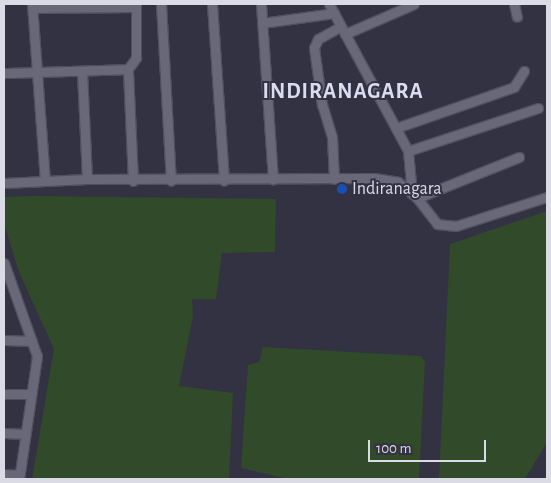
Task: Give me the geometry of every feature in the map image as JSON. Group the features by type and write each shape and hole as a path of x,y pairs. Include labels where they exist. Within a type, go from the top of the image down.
{"street":[{"path":"161,4 171,181"},
{"path":"212,4 224,181"},
{"path":"261,4 273,180"},
{"path":"329,4 408,151 415,196"},
{"path":"334,179 332,136 322,105 314,48 318,39 414,4"},
{"path":"514,4 517,18"},
{"path":"45,180 32,6 136,5 136,58 128,69 133,181"},
{"path":"262,23 334,13"},
{"path":"4,73 82,72 128,69"},
{"path":"396,128 514,87 524,71"},
{"path":"82,72 87,179"},
{"path":"408,151 538,108"},
{"path":"415,196 519,157"},
{"path":"4,183 87,179 224,181 374,178 398,182 415,196 437,224 456,226 547,197"},
{"path":"4,264 37,356 19,477 4,474"},
{"path":"4,340 32,341"},
{"path":"4,394 31,394"},
{"path":"4,432 26,434"}],"green space":[{"path":"4,197 276,199 275,252 222,253 216,299 192,299 193,316 179,386 233,393 229,479 32,479 54,349 19,272 4,224"},
{"path":"547,211 547,442 525,479 439,479 450,244"},
{"path":"263,347 421,356 425,362 419,479 288,479 241,468 248,365 259,362"}],"place":[{"name":"Indiranagara","path":"342,189"}],"district":[{"name":"INDIRANAGARA","path":"343,92"}]}
